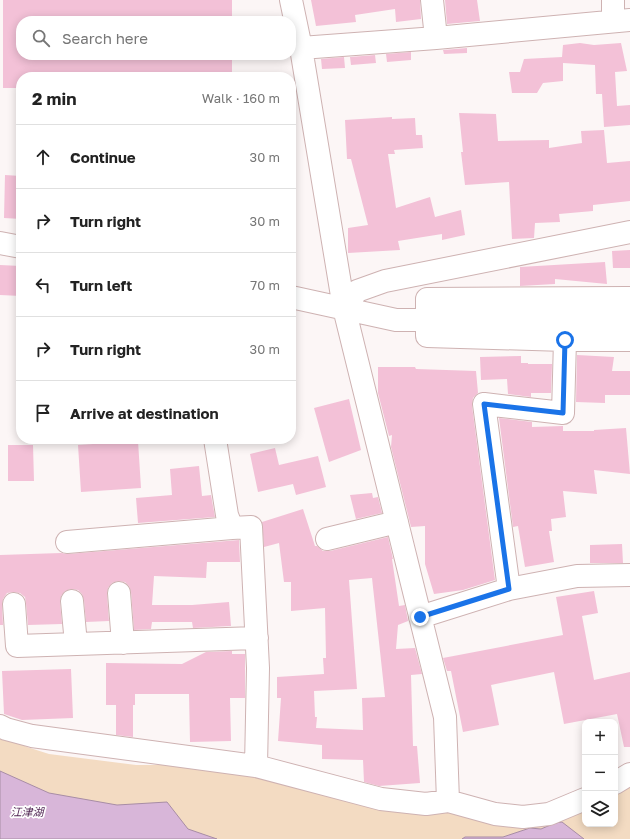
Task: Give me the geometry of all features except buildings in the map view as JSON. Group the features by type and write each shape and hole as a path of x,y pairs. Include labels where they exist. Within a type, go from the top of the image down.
{"street":[{"path":"291,0 294,16"},
{"path":"432,0 436,38"},
{"path":"301,48 436,38 619,14"},
{"path":"296,24 344,308 445,717 448,801"},
{"path":"344,308 357,291 385,281 630,232"},
{"path":"0,243 16,246"},
{"path":"296,298 396,320 630,320"},
{"path":"630,298 428,299 427,320 427,336 565,340 630,340"},
{"path":"509,589 484,404 563,413 565,340"},
{"path":"216,444 227,515 232,528"},
{"path":"326,539 397,522"},
{"path":"67,542 251,527 258,668 256,766"},
{"path":"420,617 509,589 577,576 630,574"},
{"path":"119,593 123,643"},
{"path":"72,601 76,644"},
{"path":"14,604 17,646 257,638"},
{"path":"0,726 6,730 32,736 256,766 381,799 426,804 448,801 495,814 523,818 549,814 582,800"},
{"path":"618,781 630,774"}],"shaded area":[{"path":"0,734 27,747 49,754 136,765 169,765 259,776 422,812 582,803 582,827 618,827 618,786 630,780 630,839 0,839"}],"water":[{"name":"江津湖","path":"0,771 49,793 117,805 167,802 188,829 217,839 0,839"},
{"path":"562,822 584,839 462,839 465,837 503,837 530,828 541,829 555,823"}],"route":[{"path":"420,617 509,589 484,404 563,413 565,340"}]}
